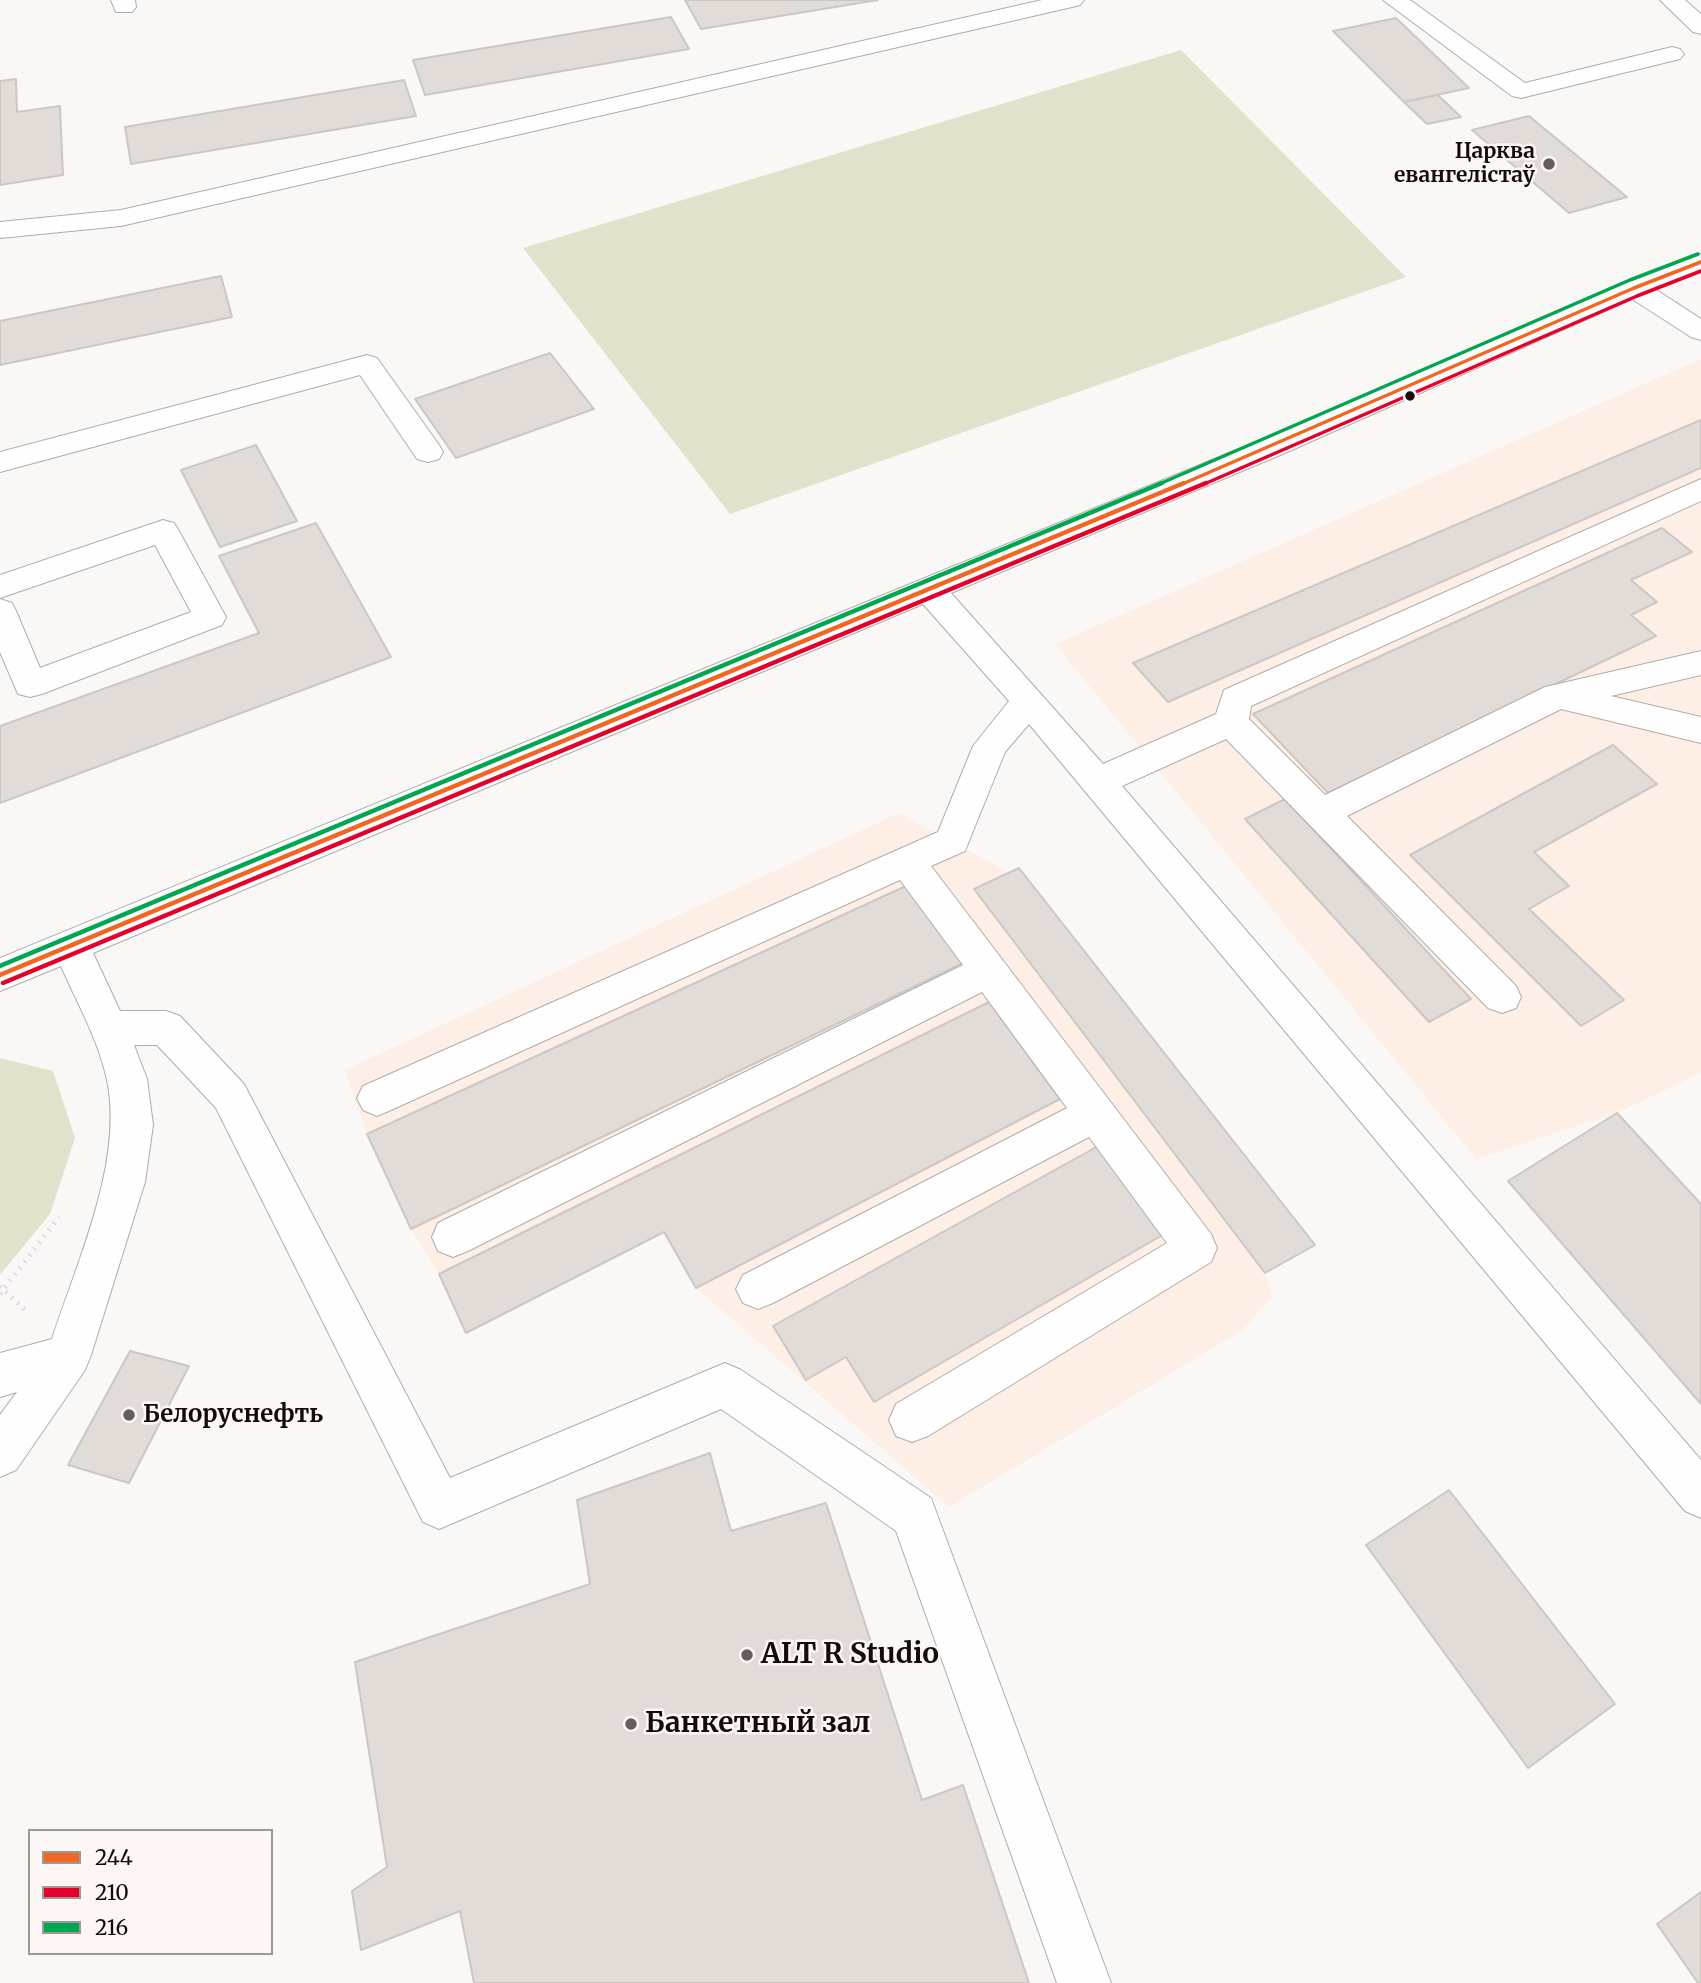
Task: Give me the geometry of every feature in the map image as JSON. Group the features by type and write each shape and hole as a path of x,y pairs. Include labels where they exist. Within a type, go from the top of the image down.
{"street":[{"path":"0,230 121,218 1002,8 1072,0"},
{"path":"1395,0 1521,91 1672,54"},
{"path":"1672,0 1701,27"},
{"path":"0,975 1274,446 1634,288 1701,262"},
{"path":"1634,288 1701,331"},
{"path":"0,462 367,364 428,452"},
{"path":"1231,722 1236,699 1701,489"},
{"path":"0,587 163,531 210,617 30,685 0,611"},
{"path":"929,590 1029,701 1701,1495"},
{"path":"1321,813 1557,696 1701,663"},
{"path":"1557,696 1701,730"},
{"path":"377,1098 951,841 990,746 1029,701"},
{"path":"1097,782 1231,722"},
{"path":"1231,722 1502,998"},
{"path":"905,860 990,970 1093,1115 1196,1248 912,1420"},
{"path":"0,1454 69,1354 124,1182 133,1125 127,1079 108,1028 71,947"},
{"path":"453,1237 990,970"},
{"path":"108,1028 166,1028 230,1096 439,1506 724,1385 914,1515 1084,1983"},
{"path":"758,1289 1093,1115"},
{"path":"0,1375 69,1354"}],"path":[{"path":"0,1294 64,1211"}],"shaded area":[{"path":"1701,359 1701,1073 1617,1113 1476,1159 1055,644"},
{"path":"899,813 1010,873 1315,1245 1265,1273 1272,1297 1243,1330 949,1507 696,1288 664,1232 466,1333 439,1274 411,1229 367,1134 345,1070"}],"green space":[{"path":"1181,50 1406,277 730,514 523,248"},
{"path":"0,1058 53,1071 75,1138 50,1214 0,1275"}],"building":[{"path":"685,0 878,0 701,29"},
{"path":"671,17 689,49 425,95 413,60"},
{"path":"1396,18 1469,88 1404,102 1333,31"},
{"path":"16,79 17,112 60,106 63,175 0,185 0,81"},
{"path":"404,80 416,116 131,164 125,127"},
{"path":"1438,95 1461,117 1427,124 1404,102"},
{"name":"Царква евангелістаў","path":"1529,116 1627,197 1569,213 1472,130"},
{"path":"221,276 232,317 0,365 0,321"},
{"path":"550,353 594,409 456,458 415,399"},
{"path":"1701,420 1701,468 1168,702 1133,663"},
{"path":"256,445 297,521 220,547 181,470"},
{"path":"316,523 391,657 0,803 0,726 259,633 219,556"},
{"path":"1662,528 1692,552 1631,580 1657,602 1631,615 1656,636 1328,793 1253,714"},
{"path":"1613,745 1657,784 1534,852 1569,886 1529,909 1624,1000 1581,1026 1410,855"},
{"path":"1285,799 1471,999 1429,1022 1245,819"},
{"path":"1019,868 1315,1245 1265,1273 974,889"},
{"path":"908,885 965,962 411,1229 367,1134"},
{"path":"989,1002 1060,1099 696,1288 664,1232 466,1333 439,1274"},
{"path":"1617,1113 1701,1204 1701,1404 1508,1181"},
{"path":"1100,1145 1166,1233 874,1402 846,1357 806,1380 773,1326"},
{"name":"Белоруснефть","path":"130,1351 189,1366 129,1483 68,1465"},
{"name":"Банкетный зал","path":"710,1453 731,1531 826,1503 922,1800 963,1785 1029,1983 474,1983 460,1911 361,1950 352,1891 387,1867 355,1662 590,1584 577,1500"},
{"path":"1449,1490 1615,1704 1528,1768 1366,1545"},
{"path":"1701,1892 1701,1983 1698,1983 1657,1924"}],"transit line":[{"name":"216","path":"0,966 1271,438 1630,280 1698,254"},
{"name":"244","path":"0,975 1274,446 1634,288 1701,262"},
{"name":"210","path":"3,983 1277,454 1637,296 1701,271"}],"place":[{"name":"Царква евангелістаў","path":"1549,164"},
{"name":"Белоруснефть","path":"129,1415"},
{"name":"ALT R Studio","path":"747,1655"},
{"name":"Банкетный зал","path":"631,1724"}]}
